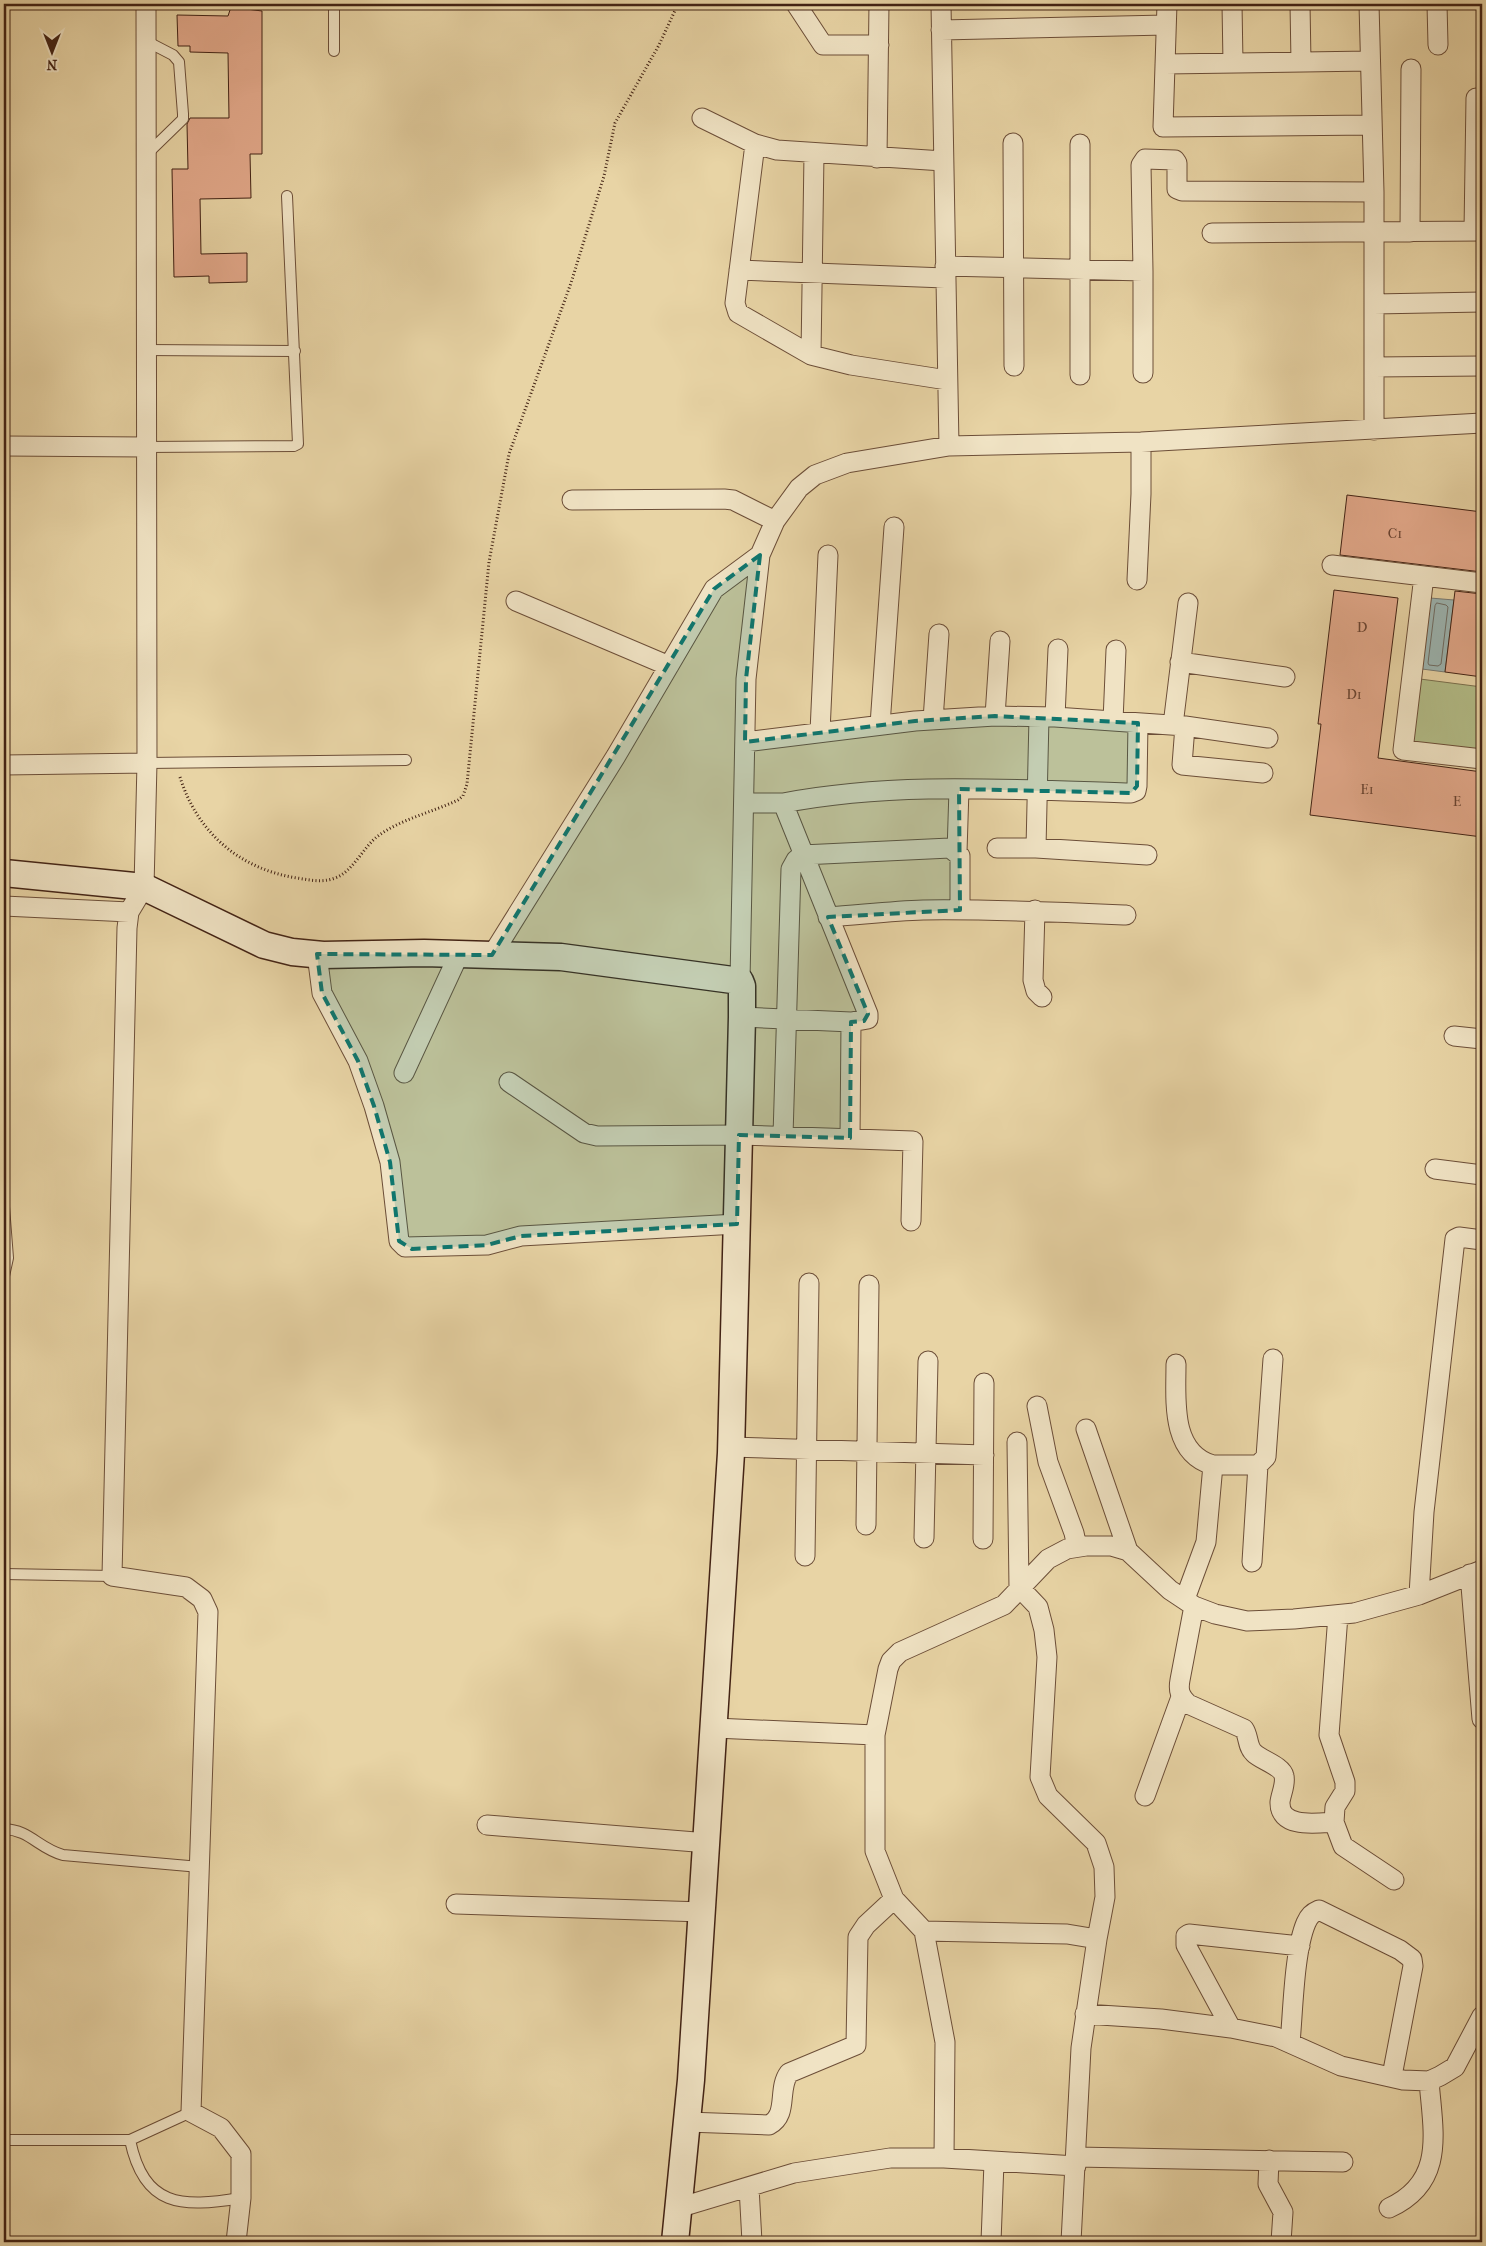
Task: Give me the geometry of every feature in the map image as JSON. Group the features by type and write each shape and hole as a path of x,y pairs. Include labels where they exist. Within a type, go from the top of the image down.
{"street":[{"path":"146,4 145,447 147,763 144,888 129,912 112,1576 186,1587 202,1598 208,1612 192,2112 221,2128 241,2154 241,2198 236,2242"},
{"path":"796,4 823,45 879,45"},
{"path":"877,158 879,4"},
{"path":"941,4 949,446"},
{"path":"1167,4 1163,127 1372,125"},
{"path":"1232,4 1233,63"},
{"path":"1300,4 1301,62"},
{"path":"1369,4 1374,192 1374,430"},
{"path":"1437,4 1438,45"},
{"path":"941,30 1166,25"},
{"path":"1165,64 1370,61"},
{"path":"1410,232 1411,69"},
{"path":"1212,233 1478,231 1476,98"},
{"path":"702,118 756,144 777,150 814,154 943,161"},
{"path":"1013,143 1014,366"},
{"path":"756,144 735,303 738,313 811,355 851,365 947,380"},
{"path":"1080,144 1080,375"},
{"path":"811,355 814,154"},
{"path":"1143,373 1141,165 1145,159 1175,160 1177,163 1177,189 1182,191 1374,192"},
{"path":"739,270 812,273 945,272 1014,268 1143,271"},
{"path":"1374,304 1482,302"},
{"path":"1374,367 1482,366"},
{"path":"674,2242 687,2122 708,1843 731,1447 742,1017 742,986 740,981 746,679 760,555 775,521 799,488 815,475 846,463 949,446 1141,442 1482,423"},
{"path":"1137,580 1141,494 1141,442"},
{"path":"4,446 145,447"},
{"path":"572,500 724,499 733,500 775,521"},
{"path":"880,725 894,527"},
{"path":"492,955 714,589 760,555"},
{"path":"820,732 828,555"},
{"path":"1332,565 1482,583"},
{"path":"1424,576 1403,750 1482,759"},
{"path":"516,601 669,666"},
{"path":"1188,603 1180,662 1179,726 1182,765 1264,773"},
{"path":"933,720 939,634"},
{"path":"995,716 1000,641"},
{"path":"1036,848 1037,790 1058,649"},
{"path":"1113,722 1116,650"},
{"path":"1180,662 1285,677"},
{"path":"745,742 880,725 995,716 1047,717 1179,726 1268,738"},
{"path":"745,803 783,803 828,794 959,789 1131,793 1136,790 1138,723"},
{"path":"4,765 147,763"},
{"path":"957,852 959,789"},
{"path":"742,1017 851,1022 868,1019 868,1014 802,855 783,803"},
{"path":"783,1136 785,1019 791,869 796,860 802,855 950,848 960,856 960,910"},
{"path":"997,848 1036,848 1147,855"},
{"path":"4,873 144,888 264,945 292,952 318,954 560,956 740,981"},
{"path":"4,906 129,912"},
{"path":"828,917 921,910 1035,910 1126,915"},
{"path":"1035,910 1032,980 1036,991 1042,997"},
{"path":"318,954 322,993 358,1061 374,1106 390,1162 399,1240 405,1247 412,1249 487,1246 521,1236 737,1224"},
{"path":"404,1073 459,954"},
{"path":"850,1138 851,1022"},
{"path":"1454,1036 1482,1039"},
{"path":"509,1082 584,1133 615,1136 739,1135 913,1141 911,1221"},
{"path":"1435,1169 1482,1175"},
{"path":"1420,1595 1424,1512 1455,1239 1459,1236 1482,1240"},
{"path":"805,1556 809,1283"},
{"path":"866,1525 869,1285"},
{"path":"1252,1562 1258,1465 1266,1457 1273,1359"},
{"path":"924,1538 928,1361"},
{"path":"1176,1364 1179,1430 1189,1449 1204,1463 1213,1465 1258,1465"},
{"path":"983,1539 984,1383"},
{"path":"1037,1406 1048,1462 1074,1533 1077,1548"},
{"path":"1086,1429 1128,1552"},
{"path":"1017,1442 1019,1587 1038,1607 1044,1630 1047,1657 1040,1777 1048,1796 1096,1843 1104,1867 1106,1897 1085,2014 1071,2242"},
{"path":"731,1447 984,1455"},
{"path":"1145,1796 1181,1697 1180,1680 1190,1602 1206,1542 1213,1465"},
{"path":"944,2158 945,2042 924,1931 894,1899 875,1851 875,1735 888,1670 891,1661 900,1652 1004,1605 1019,1587 1048,1559 1067,1549 1111,1546 1128,1552 1170,1590 1190,1602 1215,1614 1247,1620 1354,1613 1420,1595 1476,1572 1482,1719"},
{"path":"1338,1615 1330,1736 1345,1782 1345,1791 1335,1807 1334,1822 1343,1846 1394,1880"},
{"path":"1181,1697 1188,1704 1244,1729 1254,1753 1284,1774 1280,1803 1281,1812 1289,1819 1301,1823 1334,1822"},
{"path":"714,1728 875,1735"},
{"path":"487,1825 708,1843"},
{"path":"687,2122 769,2125 777,2121 780,2116 784,2080 790,2073 856,2046 858,1937 866,1925 894,1899"},
{"path":"456,1904 703,1912"},
{"path":"1290,2043 1300,1946 1306,1923 1312,1914 1319,1910 1400,1950 1412,1959 1413,1966 1392,2076"},
{"path":"924,1931 1066,1934 1097,1939"},
{"path":"1232,2028 1186,1945 1186,1936 1189,1934 1300,1946"},
{"path":"1085,2014 1161,2019 1232,2028 1276,2037 1341,2066 1403,2080 1429,2081 1455,2066 1482,2016"},
{"path":"1389,2208 1402,2202 1415,2191 1425,2179 1432,2159 1434,2137 1429,2081"},
{"path":"678,2208 803,2171 890,2158 944,2158 994,2162 1269,2160 1343,2162"},
{"path":"1269,2160 1268,2184 1283,2212 1281,2242"},
{"path":"991,2242 994,2162"},
{"path":"749,2187 752,2242"}],"lane":[{"path":"334,4 334,51"},
{"path":"146,41 173,55 179,62 183,119 146,154"},
{"path":"145,447 294,446 298,444 287,196"},
{"path":"145,350 295,351"},
{"path":"147,763 406,760"},
{"path":"4,1207 8,1258 4,1276"},
{"path":"4,1574 112,1576"},
{"path":"4,1829 22,1831 50,1851 63,1855 200,1867"},
{"path":"4,2140 130,2140 192,2112"},
{"path":"130,2140 135,2164 154,2191 179,2202 220,2202 241,2198"}],"path":[{"path":"175,763 186,796 196,816 215,837 239,858 264,870 291,877 319,881 337,878 380,835 463,796 467,784 489,562 509,454 571,283 604,176 615,123 660,45 678,4"}],"highlighted area":[{"path":"760,555 746,679 745,742 915,721 995,716 1138,723 1137,786 1131,793 959,789 960,910 828,917 868,1014 864,1021 851,1022 850,1138 739,1135 737,1224 521,1236 487,1245 412,1249 399,1241 390,1162 374,1106 358,1061 322,993 317,954 492,955 714,589"}],"green space":[{"path":"1420,679 1482,687 1482,750 1413,742"}],"water":[{"path":"1430,598 1454,600 1445,672 1422,669"}],"building":[{"path":"231,7 262,11 262,154 250,154 251,198 200,199 201,254 247,253 247,282 209,283 209,276 174,277 172,169 188,169 187,124 190,118 229,118 228,53 190,52 190,46 178,46 177,15 228,16"},
{"path":"1347,495 1482,512 1482,572 1340,555"},
{"path":"1334,590 1398,598 1378,758 1482,772 1482,837 1310,815 1321,724 1318,724"},
{"path":"1455,591 1482,594 1482,677 1445,672"}]}
